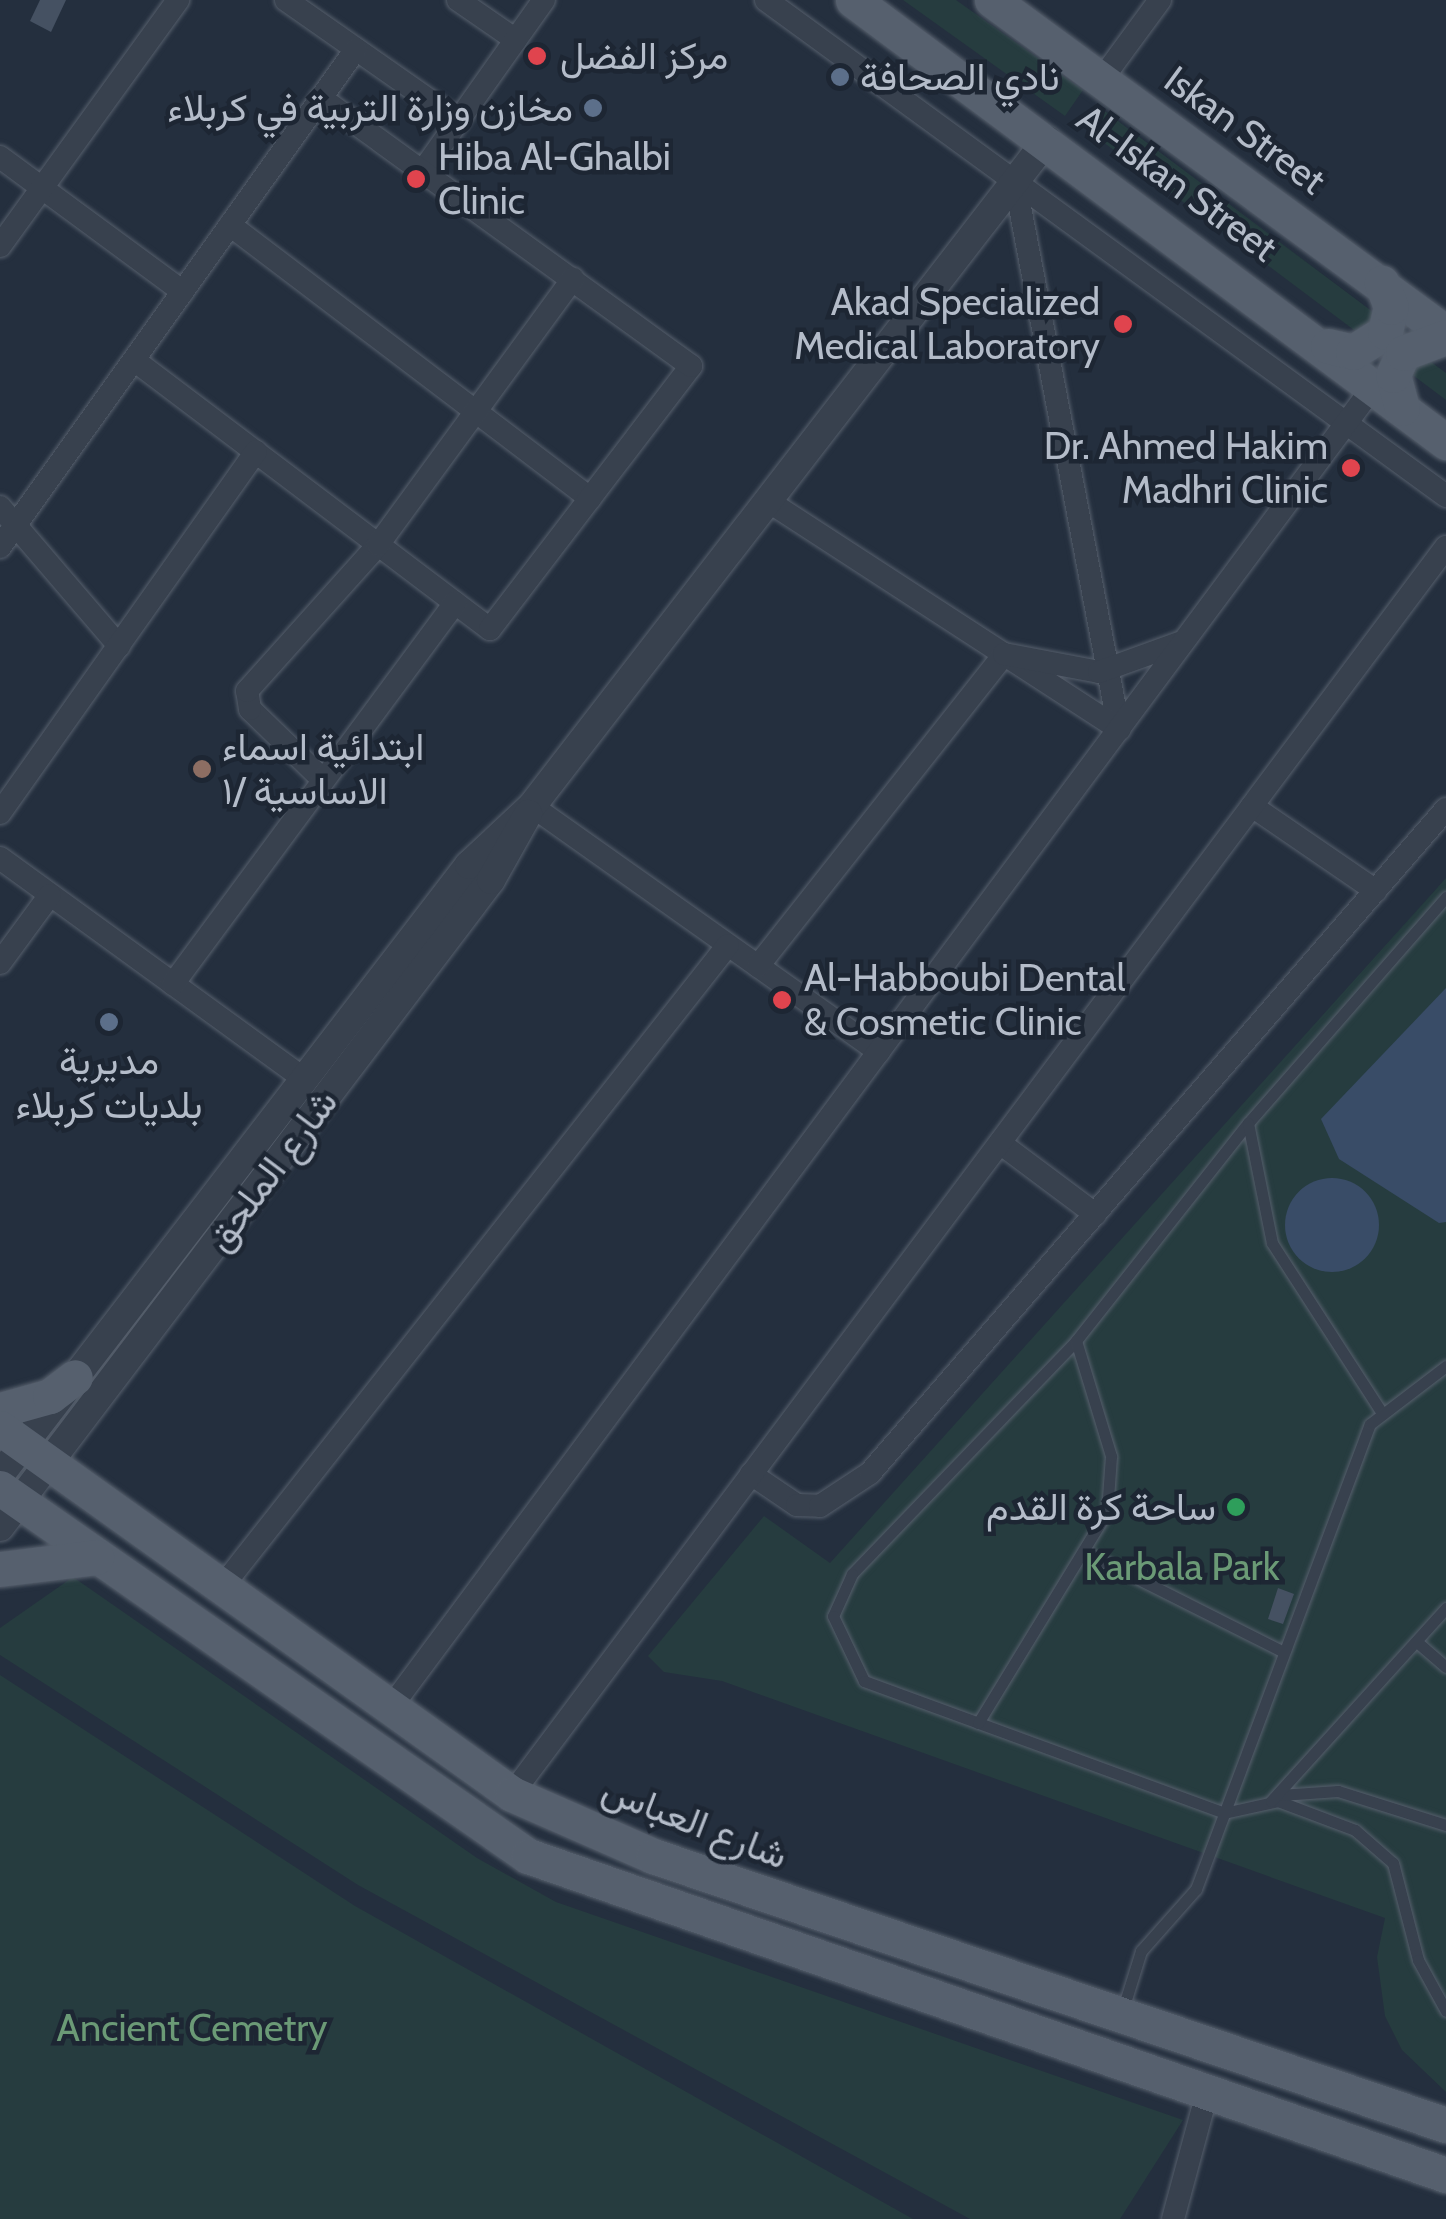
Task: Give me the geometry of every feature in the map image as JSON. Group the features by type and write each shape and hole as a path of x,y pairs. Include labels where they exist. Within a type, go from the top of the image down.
{"main road":[{"name":"Al-Iskan Street","path":"853,0 1328,346 1446,442"},
{"name":"Iskan Street","path":"992,0 1382,282 1446,335"},
{"path":"1328,346 1352,352 1385,332 1391,306 1382,282"},
{"path":"1402,408 1394,374 1403,353 1446,335"},
{"path":"0,1410 50,1396 75,1377"},
{"name":"شارع العباس","path":"24,1445 512,1794 653,1856 1446,2125"},
{"path":"5,1498 528,1856 1446,2175"},
{"path":"0,1569 96,1557"}],"street":[{"path":"0,246 178,0"},
{"path":"286,0 459,121"},
{"path":"458,0 516,40"},
{"path":"422,172 544,0"},
{"path":"766,0 1446,496"},
{"path":"1102,79 1160,0"},
{"path":"0,547 10,514 134,360 356,49"},
{"path":"134,360 490,630 691,366 321,98"},
{"name":"شارع الملحق","path":"5,1498 24,1445 75,1377 490,880 532,806 1047,140"},
{"path":"0,158 182,292"},
{"path":"1015,181 1119,729"},
{"path":"230,225 590,498"},
{"path":"322,779 250,708 247,691 378,545 573,280"},
{"path":"391,1707 1374,386"},
{"path":"0,813 256,452"},
{"path":"768,501 1119,729"},
{"path":"10,514 118,646"},
{"path":"512,1794 1446,547"},
{"path":"172,984 455,603"},
{"path":"1004,654 1057,670 1108,671 1188,638"},
{"path":"758,966 1004,654"},
{"path":"532,806 878,1052"},
{"path":"1252,806 1376,891"},
{"path":"751,1474 797,1504 820,1506 855,1486 1446,809"},
{"path":"0,858 316,1088"},
{"path":"0,963 50,895"},
{"path":"222,1587 728,945"},
{"name":"شارع الملحق","path":"24,1445 316,1088"},
{"path":"1000,1143 1095,1214"},
{"path":"1173,2219 1208,2094"}],"lane":[{"path":"1446,897 1248,1124 1076,1341 852,1574 833,1616 864,1681 1224,1813 1267,1803 1280,1795 1446,1608"},
{"path":"1248,1124 1272,1243 1380,1410"},
{"path":"978,1723 1087,1553 1112,1478 1076,1341"},
{"path":"1121,2016 1142,1951 1196,1889 1380,1410 1446,1366"},
{"path":"1087,1553 1284,1652"},
{"path":"1416,1642 1446,1667"},
{"path":"1280,1795 1338,1791 1446,1825"},
{"path":"1267,1803 1355,1830 1392,1863 1418,1960 1446,2011"}],"green space":[{"path":"903,0 956,0 1083,90 1065,116"},
{"path":"1102,109 1393,327 1378,348 1087,130"},
{"path":"1423,356 1446,373 1446,400 1410,373"},
{"name":"Karbala Park","path":"1446,878 1446,2092 1402,2050 1385,2016 1377,1957 1385,1918 722,1681 664,1672 648,1656 764,1516 830,1563"},
{"path":"73,1577 477,1858 556,1902 1183,2120 1120,2219 970,2219 358,1885 0,1655 0,1628"},
{"name":"Ancient Cemetry","path":"0,1675 355,1906 913,2219 0,2219"}],"water":[{"path":"1446,988 1446,1222 1439,1223 1339,1159 1321,1119"},
{"path":"1332,1178 1350,1182 1365,1192 1375,1207 1379,1225 1375,1243 1365,1258 1350,1268 1332,1272 1314,1268 1299,1258 1289,1243 1285,1225 1289,1207 1299,1192 1314,1182"}],"building":[{"path":"40,0 66,0 51,32 30,21"},
{"path":"1278,1588 1294,1594 1283,1624 1268,1619"}],"place":[{"name":"مركز الفضل","path":"537,56"},
{"name":"نادي الصحافة","path":"840,77"},
{"name":"مخازن وزارة التربية في كربلاء","path":"593,108"},
{"name":"Hiba Al-Ghalbi Clinic","path":"416,179"},
{"name":"Akad Specialized Medical Laboratory","path":"1123,324"},
{"name":"Dr. Ahmed Hakim Madhri Clinic","path":"1351,468"},
{"name":"ابتدائية اسماء الاساسية /١","path":"202,769"},
{"name":"Al-Habboubi Dental & Cosmetic Clinic","path":"782,1000"},
{"name":"مديرية بلديات كربلاء","path":"109,1022"},
{"name":"ساحة كرة القدم","path":"1236,1507"}]}
